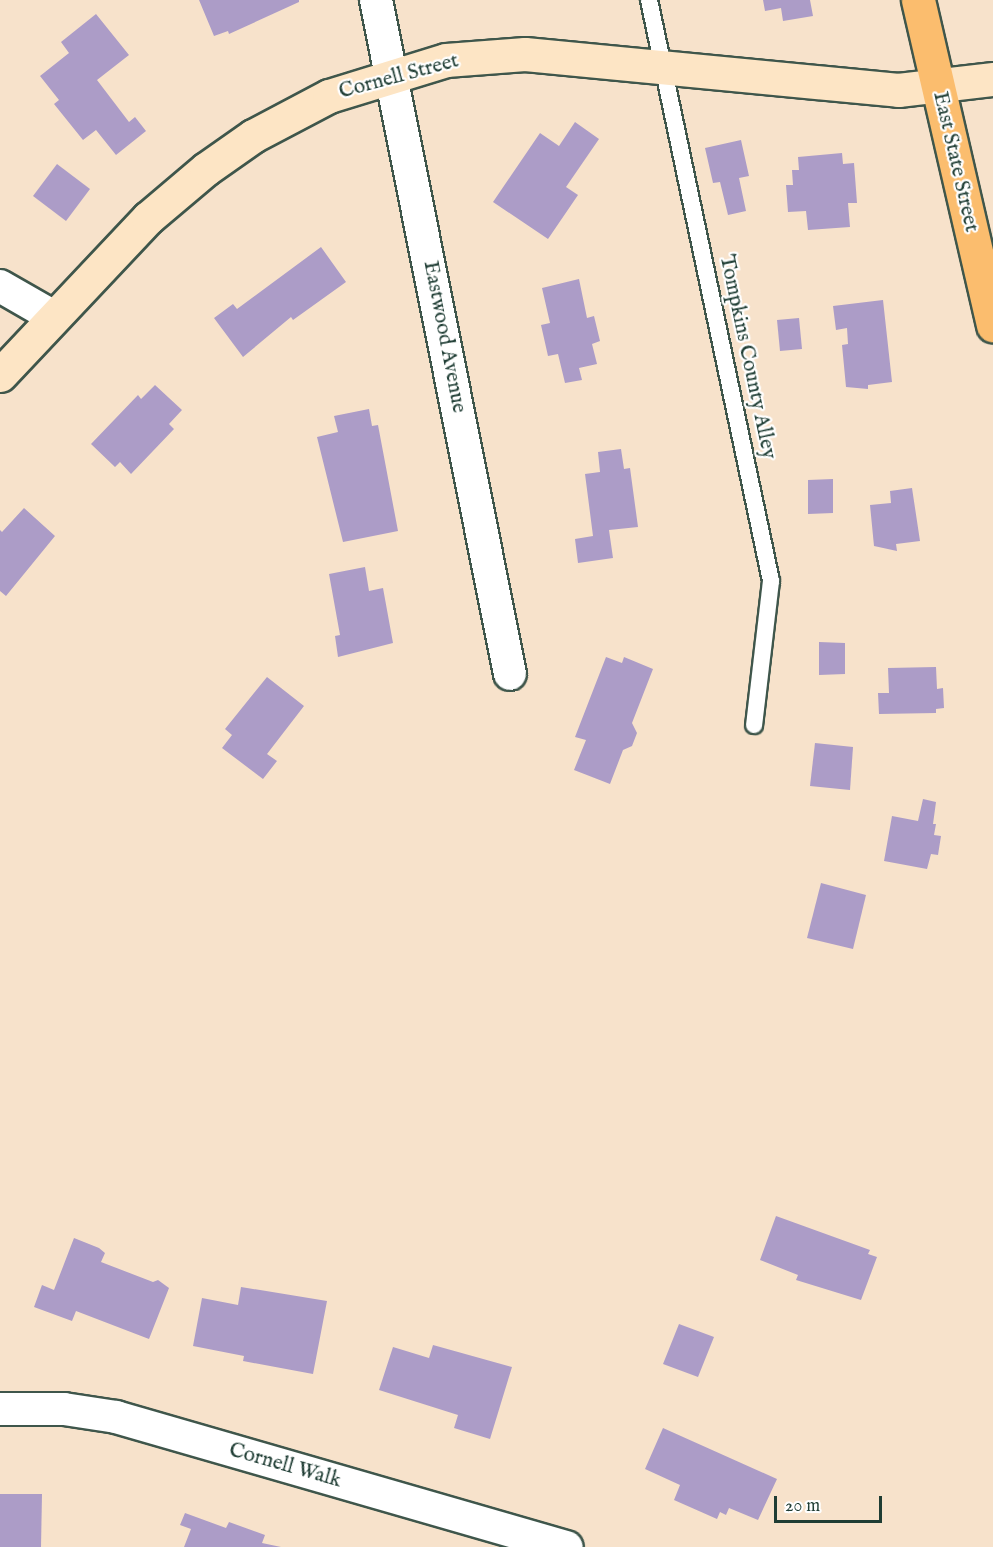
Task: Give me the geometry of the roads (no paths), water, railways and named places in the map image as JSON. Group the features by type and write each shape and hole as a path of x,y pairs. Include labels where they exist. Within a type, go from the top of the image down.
{"highway":[{"name":"East State Street","path":"918,0 993,325"}],"street":[{"name":"Eastwood Avenue","path":"376,0 393,76 510,674"},
{"name":"Cornell Street","path":"0,375 148,218 206,169 253,136 328,96 446,60 525,54 662,64 834,85 898,90 993,79"},
{"path":"0,286 54,317"},
{"name":"Cornell Walk","path":"0,1409 64,1409 116,1417 567,1547"}],"lane":[{"name":"Tompkins County Alley","path":"649,0 771,581 754,725"}]}
